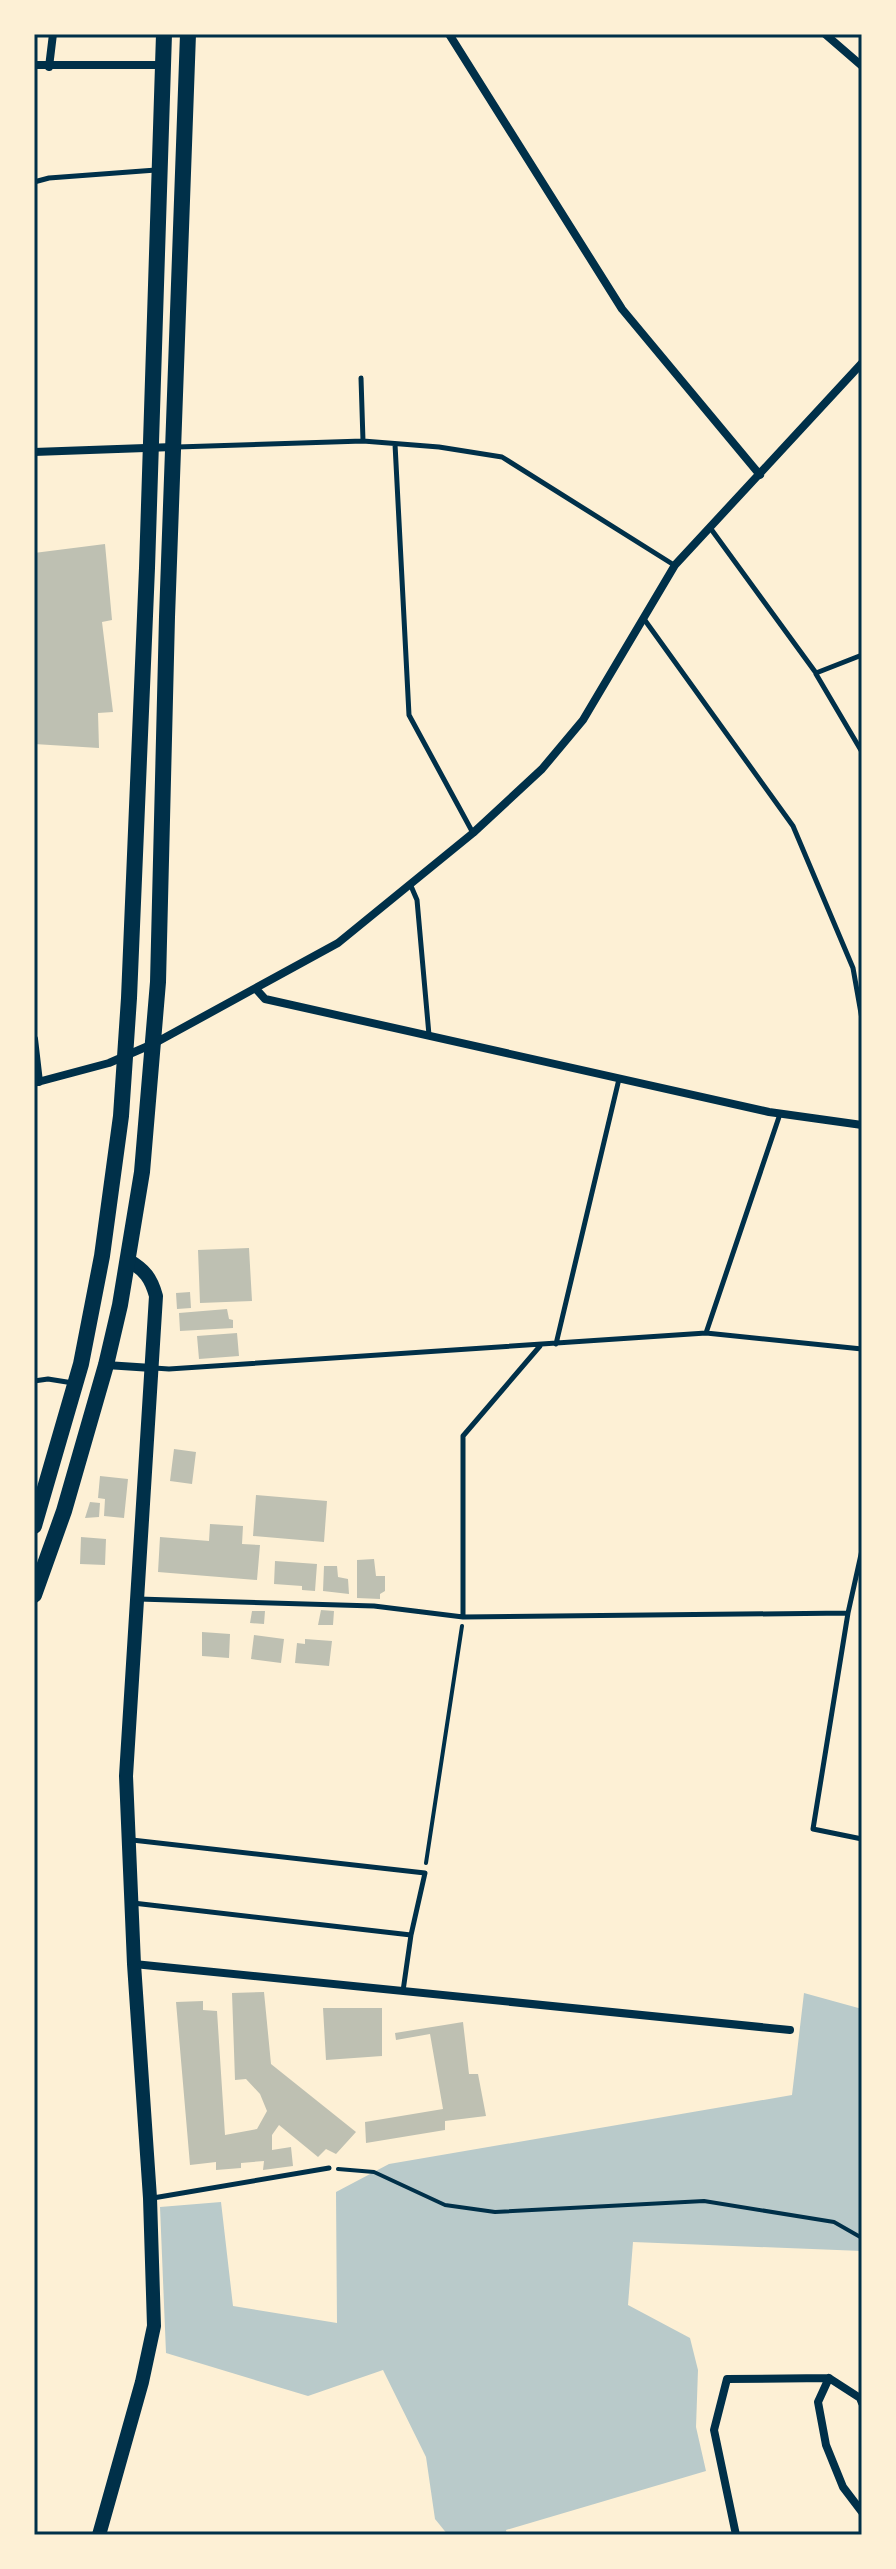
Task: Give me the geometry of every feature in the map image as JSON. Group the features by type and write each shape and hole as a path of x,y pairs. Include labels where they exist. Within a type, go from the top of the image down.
{"main road":[{"path":"34,1526 75,1384 102,1256 121,1116 151,447 164,34"},
{"path":"34,1595 64,1511 106,1365 142,1172 155,1043 188,34"}],"street":[{"path":"49,67 53,34"},
{"path":"449,34 622,309 760,475"},
{"path":"825,34 862,66"},
{"path":"34,65 163,65"},
{"path":"34,1039 36,1082 126,1057 338,943 411,886 542,769 583,720 675,565 862,363"},
{"path":"34,452 173,447"},
{"path":"256,989 265,999 619,1079 780,1114 862,1125"},
{"path":"99,2535 142,2382 154,2326 150,2198 134,1964 126,1776 156,1296 151,1280 143,1269 128,1260"},
{"path":"106,1365 153,1368"},
{"path":"134,1964 790,2030"},
{"path":"736,2535 714,2430 727,2379 829,2378 860,2398 862,2403"},
{"path":"829,2378 818,2402 826,2445 843,2487 862,2512"}],"lane":[{"path":"34,182 49,178 159,170"},
{"path":"361,378 363,441"},
{"path":"173,447 363,441 439,447 502,457 675,565"},
{"path":"395,444 409,715 473,833"},
{"path":"711,529 816,673 862,752"},
{"path":"644,619 793,826 853,968 862,1019"},
{"path":"816,673 862,655"},
{"path":"411,886 417,900 429,1036"},
{"path":"556,1344 619,1079"},
{"path":"706,1333 780,1114"},
{"path":"153,1368 541,1346 706,1333 862,1349"},
{"path":"463,1617 463,1436 541,1346"},
{"path":"34,1381 48,1379 75,1384"},
{"path":"862,1550 848,1613 813,1829 862,1839"},
{"path":"138,1599 374,1606 463,1617 848,1613"},
{"path":"130,1840 425,1873 403,1991"},
{"path":"132,1903 411,1935"},
{"path":"150,2198 329,2168"}],"path":[{"path":"425,1873 463,1617"},
{"path":"329,2168 374,2172 445,2205 495,2212 704,2201 834,2222 862,2238"}],"shaded area":[{"path":"804,1993 862,2009 862,2251 633,2242 628,2305 690,2338 698,2370 696,2427 706,2471 506,2530 507,2535 448,2535 435,2519 426,2457 383,2370 308,2396 166,2353 160,2207 221,2202 233,2306 337,2323 336,2192 389,2164 792,2095"}],"building":[{"path":"105,544 112,620 102,622 113,712 98,713 99,748 34,744 34,553"},
{"path":"249,1248 252,1301 200,1303 198,1250"},
{"path":"190,1292 191,1308 177,1309 176,1293"},
{"path":"227,1309 229,1319 233,1320 233,1328 180,1331 179,1313"},
{"path":"237,1333 239,1356 199,1359 197,1336"},
{"path":"174,1449 196,1452 192,1484 170,1481"},
{"path":"100,1476 128,1479 124,1518 104,1516 105,1499 98,1498"},
{"path":"256,1495 327,1501 324,1542 253,1536"},
{"path":"90,1502 100,1503 99,1517 85,1518"},
{"path":"210,1524 243,1526 242,1544 260,1545 257,1580 158,1572 160,1537 209,1541"},
{"path":"81,1537 106,1539 105,1565 80,1564"},
{"path":"374,1559 376,1576 385,1576 385,1591 380,1594 380,1599 357,1598 357,1560"},
{"path":"275,1561 317,1564 315,1591 302,1590 302,1586 274,1584"},
{"path":"324,1566 337,1566 338,1577 348,1579 349,1594 323,1591"},
{"path":"321,1610 334,1611 333,1625 318,1625"},
{"path":"252,1611 265,1611 264,1624 250,1623"},
{"path":"202,1632 230,1634 229,1658 202,1656"},
{"path":"254,1635 284,1639 281,1663 251,1659"},
{"path":"305,1639 332,1641 329,1666 295,1663 297,1643 305,1644"},
{"path":"264,1992 271,2064 356,2132 336,2154 326,2149 318,2157 279,2125 272,2135 272,2150 291,2147 293,2166 263,2170 264,2161 241,2163 241,2168 216,2170 216,2162 190,2165 176,2002 203,2001 203,2010 217,2011 225,2135 257,2129 267,2111 260,2094 246,2079 235,2080 232,1993"},
{"path":"323,2008 382,2008 382,2056 326,2060"},
{"path":"463,2022 469,2074 478,2074 486,2116 445,2121 445,2130 366,2143 365,2122 443,2109 430,2034 396,2040 395,2033"}]}
